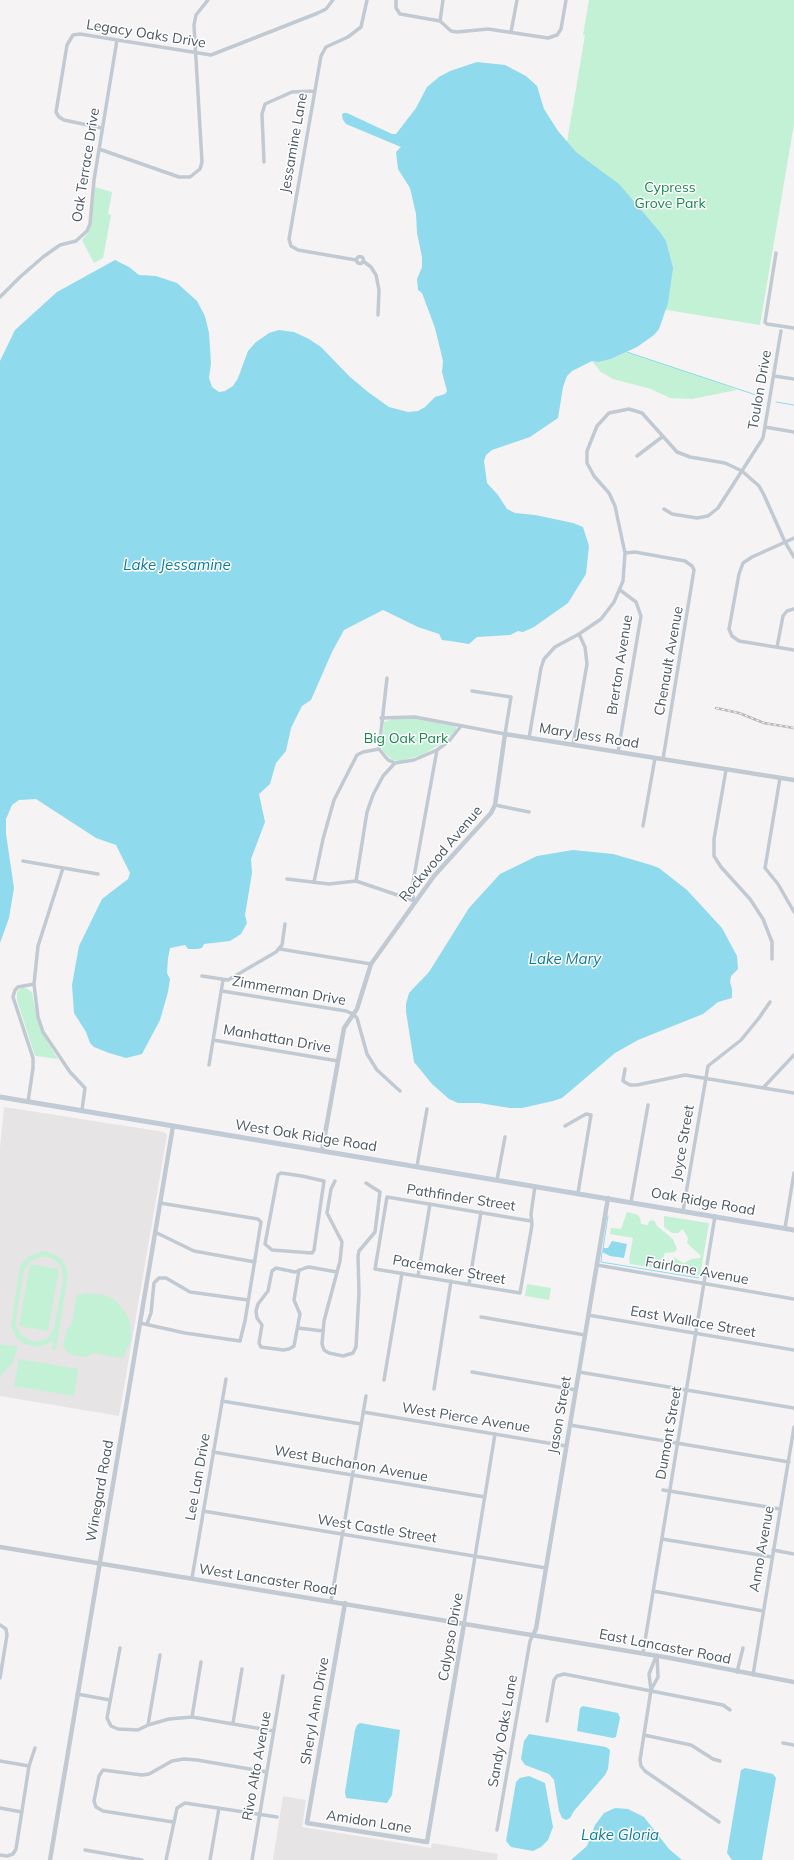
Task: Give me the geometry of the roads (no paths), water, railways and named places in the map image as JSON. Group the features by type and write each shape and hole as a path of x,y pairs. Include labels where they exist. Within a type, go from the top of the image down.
{"main road":[{"name":"West Oak Ridge Road","path":"0,1097 608,1198"},
{"name":"Oak Ridge Road","path":"608,1198 794,1230"}],"street":[{"path":"99,150 179,177 190,178 200,169 202,162 194,25 196,15 208,0"},
{"name":"Legacy Oaks Drive","path":"102,128 64,120 59,117 56,112 67,45 73,35 80,34 211,55 318,13 326,9 333,0"},
{"name":"Jessamine Lane","path":"367,0 361,27 348,37 334,43 323,51 314,91 289,239 291,246 298,250 356,260 359,264 363,261 371,267 376,276 379,290 378,315"},
{"path":"440,21 444,0"},
{"path":"511,32 517,0"},
{"path":"396,1 396,8 400,14 440,21 451,30 457,32 488,29 548,38 557,35 561,29 566,0"},
{"name":"Oak Terrace Drive","path":"0,297 43,257 60,245 76,241 87,231 90,224 102,128 117,40"},
{"path":"264,162 262,114 265,104 292,92 314,91"},
{"path":"776,253 765,322 768,324 794,328"},
{"name":"Toulon Drive","path":"664,510 672,514 690,518 708,516 718,508 759,445 765,427 781,331"},
{"path":"774,376 794,379"},
{"path":"529,738 541,668 544,659 555,647 579,634 601,619 620,590 625,572 625,553 613,499 592,472 587,463 589,446 600,421 610,413 622,409 629,409 642,413 671,447 683,455 726,463 742,471 759,486 785,542 794,557"},
{"path":"765,427 794,432"},
{"path":"637,456 662,437"},
{"path":"794,538 752,556 744,563 739,574 729,629 732,636 740,641 794,650"},
{"name":"Chenault Avenue","path":"625,553 635,552 685,561 692,566 695,574 663,759"},
{"name":"Brerton Avenue","path":"618,752 641,616 636,602 620,590"},
{"path":"777,647 782,616 787,611 794,609"},
{"path":"573,745 587,664 585,647 579,634"},
{"path":"387,678 381,718 379,749 384,756 395,763"},
{"name":"Rockwood Avenue","path":"322,1151 344,1028 360,1002 363,986 371,964 434,876 486,820 495,805 511,697 472,691"},
{"name":"Mary Jess Road","path":"381,718 416,717 505,734 794,780"},
{"path":"356,881 367,812 373,795 383,776 395,763 414,760 437,750 449,741 461,726"},
{"path":"314,882 323,839 334,800 357,755 363,752 379,749"},
{"path":"415,901 411,893 437,750"},
{"path":"643,826 655,758"},
{"path":"726,770 714,839 714,856 721,867 758,909 772,942 772,959"},
{"path":"780,778 765,868 778,884 794,912"},
{"path":"495,805 529,812"},
{"path":"23,862 98,874"},
{"path":"63,868 38,946 34,984 38,1017 43,1032 70,1072 85,1088 82,1110"},
{"path":"287,879 329,884 356,881 415,901"},
{"path":"280,949 285,924"},
{"path":"202,976 228,980 280,949 371,964"},
{"path":"209,1065 223,980"},
{"path":"28,1102 33,1058 14,997 15,990 18,987 34,984"},
{"name":"Zimmerman Drive","path":"222,991 346,1011 353,1014"},
{"name":"Joyce Street","path":"683,1211 708,1066 741,1040 752,1029 770,1002"},
{"path":"353,1014 357,1018 367,1054 377,1070 400,1091"},
{"name":"Manhattan Drive","path":"213,1040 338,1061"},
{"path":"763,1088 794,1055"},
{"path":"625,1069 623,1081 630,1085 637,1085 685,1075 794,1094"},
{"path":"631,1202 648,1105"},
{"path":"417,1166 427,1109"},
{"path":"565,1126 586,1114 591,1115 578,1193"},
{"name":"Winegard Road","path":"50,1860 173,1126"},
{"path":"498,1180 505,1137"},
{"path":"281,1173 290,1174 322,1180 325,1184 314,1250 310,1254 288,1252 272,1250 265,1244 278,1175 281,1173"},
{"path":"784,1228 794,1173"},
{"path":"335,1181 331,1190 327,1213 342,1242 337,1272 324,1321 322,1344 324,1350 334,1355 343,1356 353,1353 356,1347 359,1251 375,1232 380,1192 366,1183"},
{"path":"531,1221 535,1186"},
{"name":"Pathfinder Street","path":"375,1269 387,1197 531,1221"},
{"name":"Jason Street","path":"533,1635 536,1629 608,1198"},
{"path":"140,1323 185,1333 240,1341 255,1262 261,1222 258,1219 160,1203"},
{"path":"418,1276 430,1204"},
{"path":"469,1284 481,1212"},
{"name":"Dumont Street","path":"643,1653 715,1216"},
{"name":"Pacemaker Street","path":"375,1269 520,1293 531,1221"},
{"path":"155,1232 194,1251 255,1262"},
{"name":"Fairlane Avenue","path":"596,1265 794,1299"},
{"path":"298,1270 294,1300 300,1314 294,1346 283,1350 260,1346 262,1325 257,1318 256,1311 258,1304 268,1291 272,1271 276,1268 295,1272 298,1270 310,1267 337,1272"},
{"path":"384,1380 402,1273"},
{"path":"147,1324 151,1313 154,1283 159,1278 166,1278 190,1292 248,1300"},
{"path":"434,1389 451,1282"},
{"name":"East Wallace Street","path":"588,1315 794,1350"},
{"path":"481,1318 585,1335"},
{"path":"298,1328 323,1332"},
{"path":"472,1372 576,1390"},
{"path":"579,1372 794,1408"},
{"name":"Lee Lan Drive","path":"192,1578 226,1379"},
{"path":"331,1601 366,1396"},
{"path":"222,1401 361,1424"},
{"name":"West Pierce Avenue","path":"363,1412 566,1446"},
{"path":"570,1425 789,1462"},
{"name":"Anno Avenue","path":"752,1675 780,1509 789,1462 792,1457 794,1427"},
{"name":"Calypso Drive","path":"427,1842 495,1434"},
{"name":"West Buchanon Avenue","path":"213,1452 485,1497"},
{"path":"663,1490 780,1509"},
{"name":"West Castle Street","path":"203,1511 546,1568"},
{"path":"662,1539 772,1557"},
{"name":"West Lancaster Road","path":"0,1547 100,1562 533,1635"},
{"path":"773,1550 794,1554"},
{"path":"653,1591 762,1611"},
{"name":"Sheryl Ann Drive","path":"307,1823 345,1603"},
{"path":"0,1678 7,1635 6,1629 2,1625"},
{"name":"East Lancaster Road","path":"533,1635 643,1653 794,1682"},
{"name":"Sandy Oaks Lane","path":"497,1830 530,1640 533,1635"},
{"path":"120,1648 107,1718 111,1726 131,1731 175,1718 192,1716 274,1731"},
{"path":"737,1672 743,1648"},
{"path":"148,1725 160,1655"},
{"path":"651,1690 649,1673 657,1656"},
{"path":"657,1656 658,1675 651,1690 640,1760 642,1768 719,1822"},
{"path":"192,1716 201,1662"},
{"path":"233,1723 242,1669"},
{"path":"547,1721 554,1680 560,1675 651,1690 723,1705 730,1710"},
{"name":"Rivo Alto Avenue","path":"252,1860 284,1676"},
{"path":"649,1679 656,1680"},
{"path":"77,1694 110,1700"},
{"path":"644,1735 691,1745 713,1759 720,1761"},
{"path":"783,1743 794,1745"},
{"path":"0,1855 7,1856 13,1854 16,1849 29,1766 35,1748"},
{"path":"173,1822 103,1811 96,1807 94,1801 99,1776 103,1770 142,1775 149,1774 172,1761 184,1759 267,1772"},
{"path":"0,1761 29,1766"},
{"path":"166,1860 177,1808 185,1803 277,1818"},
{"path":"0,1808 22,1812"},
{"path":"210,1860 219,1808"},
{"name":"Amidon Lane","path":"307,1823 427,1842"},
{"path":"84,1850 142,1860"}],"water":[{"name":"Lake Jessamine","path":"477,62 505,65 526,76 537,86 544,109 558,131 577,153 619,184 659,231 666,241 673,268 668,303 659,329 654,335 637,347 611,359 598,362 592,361 572,371 567,376 563,387 558,418 530,437 492,450 486,455 484,461 487,483 498,495 507,509 515,513 535,515 573,523 583,527 589,546 586,574 568,603 534,627 523,632 518,631 510,635 477,637 469,644 442,640 439,634 418,627 383,610 344,630 332,652 311,700 302,706 291,728 286,751 276,763 270,784 259,794 265,822 251,859 252,873 245,915 247,923 241,934 230,941 204,944 202,948 197,949 188,949 185,945 170,948 167,973 170,979 168,992 160,1020 142,1054 126,1058 109,1053 94,1047 90,1043 86,1032 74,1013 72,985 79,946 102,899 128,879 130,873 116,845 96,838 36,799 19,800 12,805 6,819 6,834 14,888 9,918 0,943 0,361 15,330 57,292 115,260 129,267 139,275 156,276 177,283 197,301 205,316 209,333 211,363 209,378 212,387 219,392 225,391 233,386 238,378 248,351 256,342 269,333 279,330 294,332 321,347 349,376 389,407 408,412 418,411 425,407 435,397 445,394 447,391 442,372 443,361 435,328 422,293 418,290 417,279 422,267 422,257 417,233 416,214 410,188 398,169 396,152 401,147 346,124 342,115 343,113 347,113 392,134 396,134 416,108 427,87 439,77 450,71"},
{"name":"Lake Mary","path":"573,850 613,854 651,865 659,868 687,890 722,928 737,956 738,969 731,976 730,982 732,998 718,1002 703,1014 638,1040 615,1053 562,1098 522,1108 510,1108 479,1103 458,1103 449,1099 432,1084 414,1062 406,1012 406,1004 409,993 429,972 469,908 500,874 537,856"},
{"path":"612,1241 627,1244 624,1258 610,1256 602,1252 603,1248 608,1248"},
{"path":"583,1706 618,1713 620,1718 616,1737 613,1738 577,1731 580,1708"},
{"path":"360,1723 400,1730 392,1795 387,1803 346,1798 345,1792 355,1730 357,1725"},
{"path":"529,1734 606,1747 610,1750 608,1769 605,1775 574,1811 570,1818 566,1820 562,1818 559,1811 554,1780 549,1774 525,1765 521,1759 524,1741"},
{"path":"745,1768 773,1774 776,1778 762,1860 732,1860 727,1853 741,1770"},
{"path":"529,1776 545,1783 553,1827 548,1840 541,1847 533,1851 511,1847 506,1841 516,1782 520,1778"},
{"name":"Lake Gloria","path":"615,1808 628,1809 644,1817 669,1849 682,1860 571,1860 587,1846 595,1825 604,1813"}],"waterway":[{"path":"627,352 762,397"},
{"path":"776,402 794,405"},
{"path":"603,1249 608,1216"},
{"path":"602,1252 601,1262 699,1278"}],"railway":[{"path":"716,708 739,713 764,723 794,728"}],"park label":[{"name":"Cypress Grove Park","path":"670,196"},
{"name":"Big Oak Park","path":"406,739"}]}
